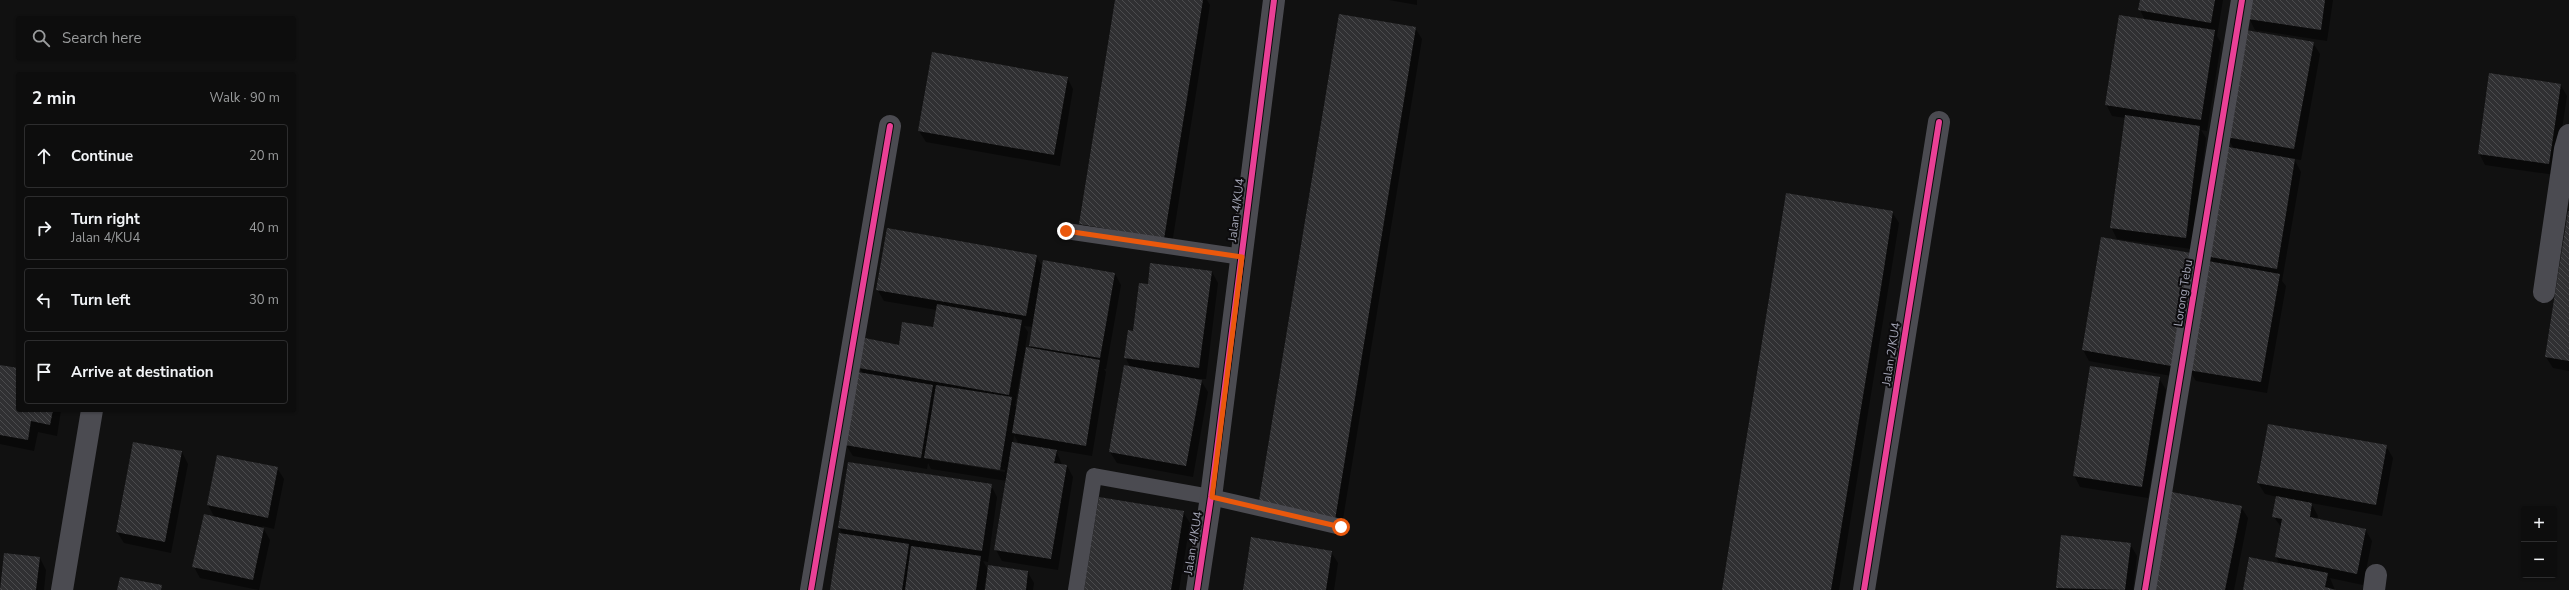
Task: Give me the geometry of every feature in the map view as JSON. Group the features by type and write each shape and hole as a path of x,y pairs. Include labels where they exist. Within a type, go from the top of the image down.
{"street":[{"name":"Jalan 4/KU4","path":"1197,590 1212,497 1274,0"},
{"name":"Lorong Tebu","path":"2145,590 2242,0"},
{"name":"Jalan 2/KU4","path":"1864,590 1940,122"},
{"path":"812,590 890,126"},
{"path":"2544,292 2565,149 2569,135"},
{"path":"62,590 92,412"}],"lane":[{"path":"1066,231 1242,257"},
{"path":"1076,590 1094,476 1212,497 1341,527"}],"building":[{"path":"1115,0 1203,0 1164,239 1079,224"},
{"path":"2140,0 2215,0 2211,23 2138,10"},
{"path":"2251,0 2325,0 2321,30 2248,19"},
{"path":"1339,14 1416,27 1335,520 1258,507"},
{"path":"2119,15 2215,30 2201,120 2105,105"},
{"path":"2246,30 2314,42 2294,149 2226,137"},
{"path":"932,52 1068,77 1054,155 918,131"},
{"path":"2489,73 2561,84 2549,164 2478,154"},
{"path":"2125,115 2200,126 2186,238 2110,228"},
{"path":"2223,146 2295,159 2277,269 2205,256"},
{"path":"1786,193 1893,211 1882,281 1831,590 1722,590"},
{"path":"2569,211 2569,361 2545,357"},
{"path":"887,228 1037,255 1026,316 876,290"},
{"path":"2101,237 2191,253 2171,366 2082,350"},
{"path":"1043,260 1115,273 1100,358 1029,346"},
{"path":"2208,261 2280,274 2261,382 2188,370"},
{"path":"1150,263 1212,271 1199,368 1124,358 1128,330 1133,331 1139,283 1148,284"},
{"path":"937,304 1022,320 1009,395 859,368 865,338 899,345 902,322 933,327"},
{"path":"1026,347 1100,360 1086,446 1012,433"},
{"path":"0,365 16,368 16,412 53,412 50,425 31,421 28,440 0,435"},
{"path":"1124,365 1202,380 1186,466 1109,452"},
{"path":"2090,366 2160,377 2142,487 2073,476"},
{"path":"858,372 933,385 921,458 845,445"},
{"path":"936,385 1012,397 1000,470 924,458"},
{"path":"2268,424 2387,445 2376,505 2257,483"},
{"path":"133,442 182,451 165,542 116,532"},
{"path":"1012,442 1057,450 1054,463 1067,465 1051,559 994,550"},
{"path":"217,455 278,467 268,518 207,505"},
{"path":"848,462 992,484 982,551 838,528"},
{"path":"2172,492 2242,506 2225,590 2153,590"},
{"path":"2276,496 2312,503 2310,517 2366,529 2357,574 2275,557 2282,519 2272,517"},
{"path":"1099,497 1184,511 1171,590 1084,590"},
{"path":"204,514 264,528 253,580 192,567"},
{"path":"839,533 909,544 902,590 830,590"},
{"path":"2061,535 2131,543 2125,590 2056,588"},
{"path":"1251,537 1332,551 1326,590 1243,590"},
{"path":"911,546 981,556 976,590 905,590"},
{"path":"4,553 40,557 36,590 0,590"},
{"path":"2249,557 2328,573 2325,587 2336,590 2243,590"},
{"path":"988,565 1028,571 1026,590 985,590"},
{"path":"120,577 162,585 161,590 117,590"}],"cycle path":[{"path":"1197,590 1211,497 1274,0"},
{"path":"2145,590 2242,0"},
{"path":"1864,590 1939,122"},
{"path":"811,590 890,126"}],"route":[{"path":"1066,231 1242,257 1212,497 1341,527"}]}
